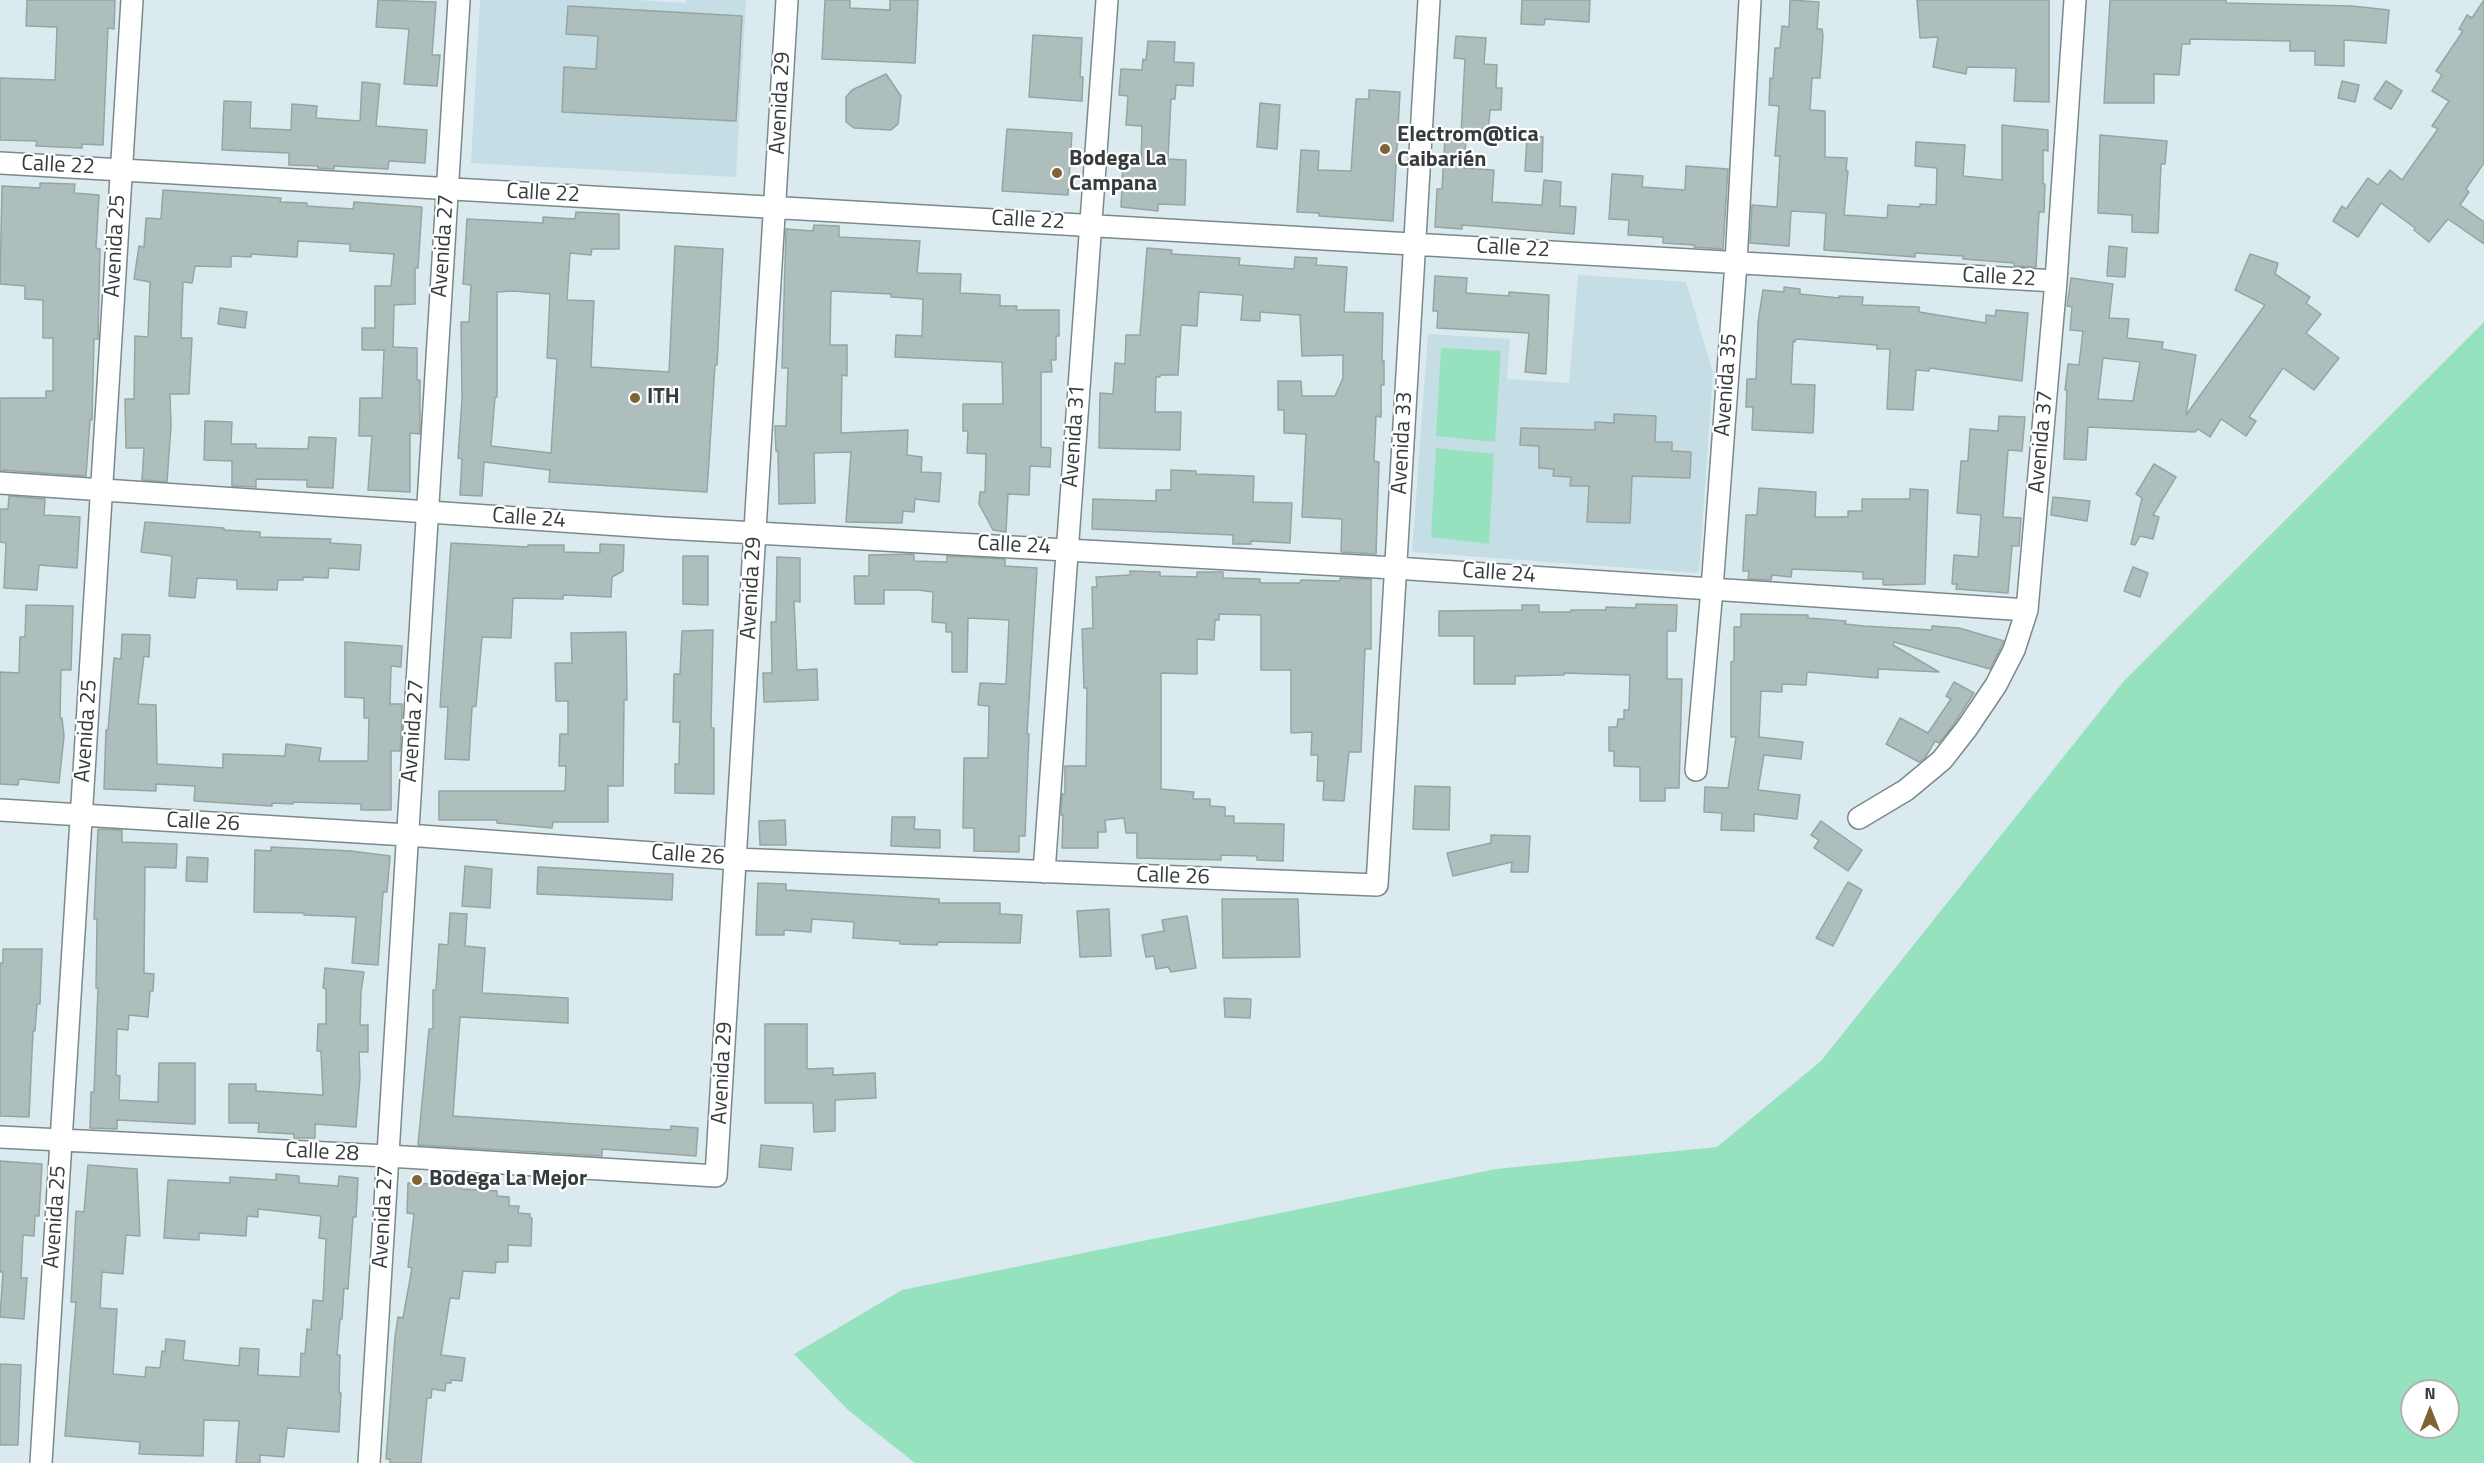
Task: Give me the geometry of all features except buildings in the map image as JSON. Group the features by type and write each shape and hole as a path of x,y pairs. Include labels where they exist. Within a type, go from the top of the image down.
{"street":[{"name":"Avenida 25","path":"41,1463 132,0"},
{"name":"Avenida 27","path":"369,1463 459,0"},
{"name":"Avenida 29","path":"716,1176 787,0"},
{"name":"Avenida 31","path":"1044,872 1107,0"},
{"name":"Avenida 33","path":"1377,885 1429,0"},
{"name":"Avenida 35","path":"1696,770 1736,263 1750,0"},
{"name":"Avenida 37","path":"1859,818 1906,790 1942,760 1996,685 2014,650 2028,610 2056,281 2075,0"},
{"name":"Calle 22","path":"0,163 2056,281"},
{"name":"Calle 24","path":"0,483 755,533 1395,567 2028,610"},
{"name":"Calle 26","path":"0,810 407,835 735,860 1377,885"},
{"name":"Calle 28","path":"0,1137 388,1156 716,1176"}],"shaded area":[{"path":"480,0 637,0 685,3 686,0 746,0 736,177 471,163"},
{"path":"1578,275 1686,282 1713,373 1699,573 1412,552 1428,334 1510,339 1507,379 1569,383"}],"green space":[{"path":"2484,322 2484,1463 915,1463 848,1410 794,1354 902,1290 1496,1169 1717,1147 1821,1061 2124,681"},
{"path":"1441,348 1501,351 1495,442 1436,436"},
{"path":"1436,448 1494,454 1489,544 1431,537"}],"place":[{"name":"Electrom@tica Caibarién","path":"1385,149"},
{"name":"Bodega La Campana","path":"1057,173"},
{"name":"ITH","path":"635,398"},
{"name":"Bodega La Mejor","path":"417,1180"}]}
